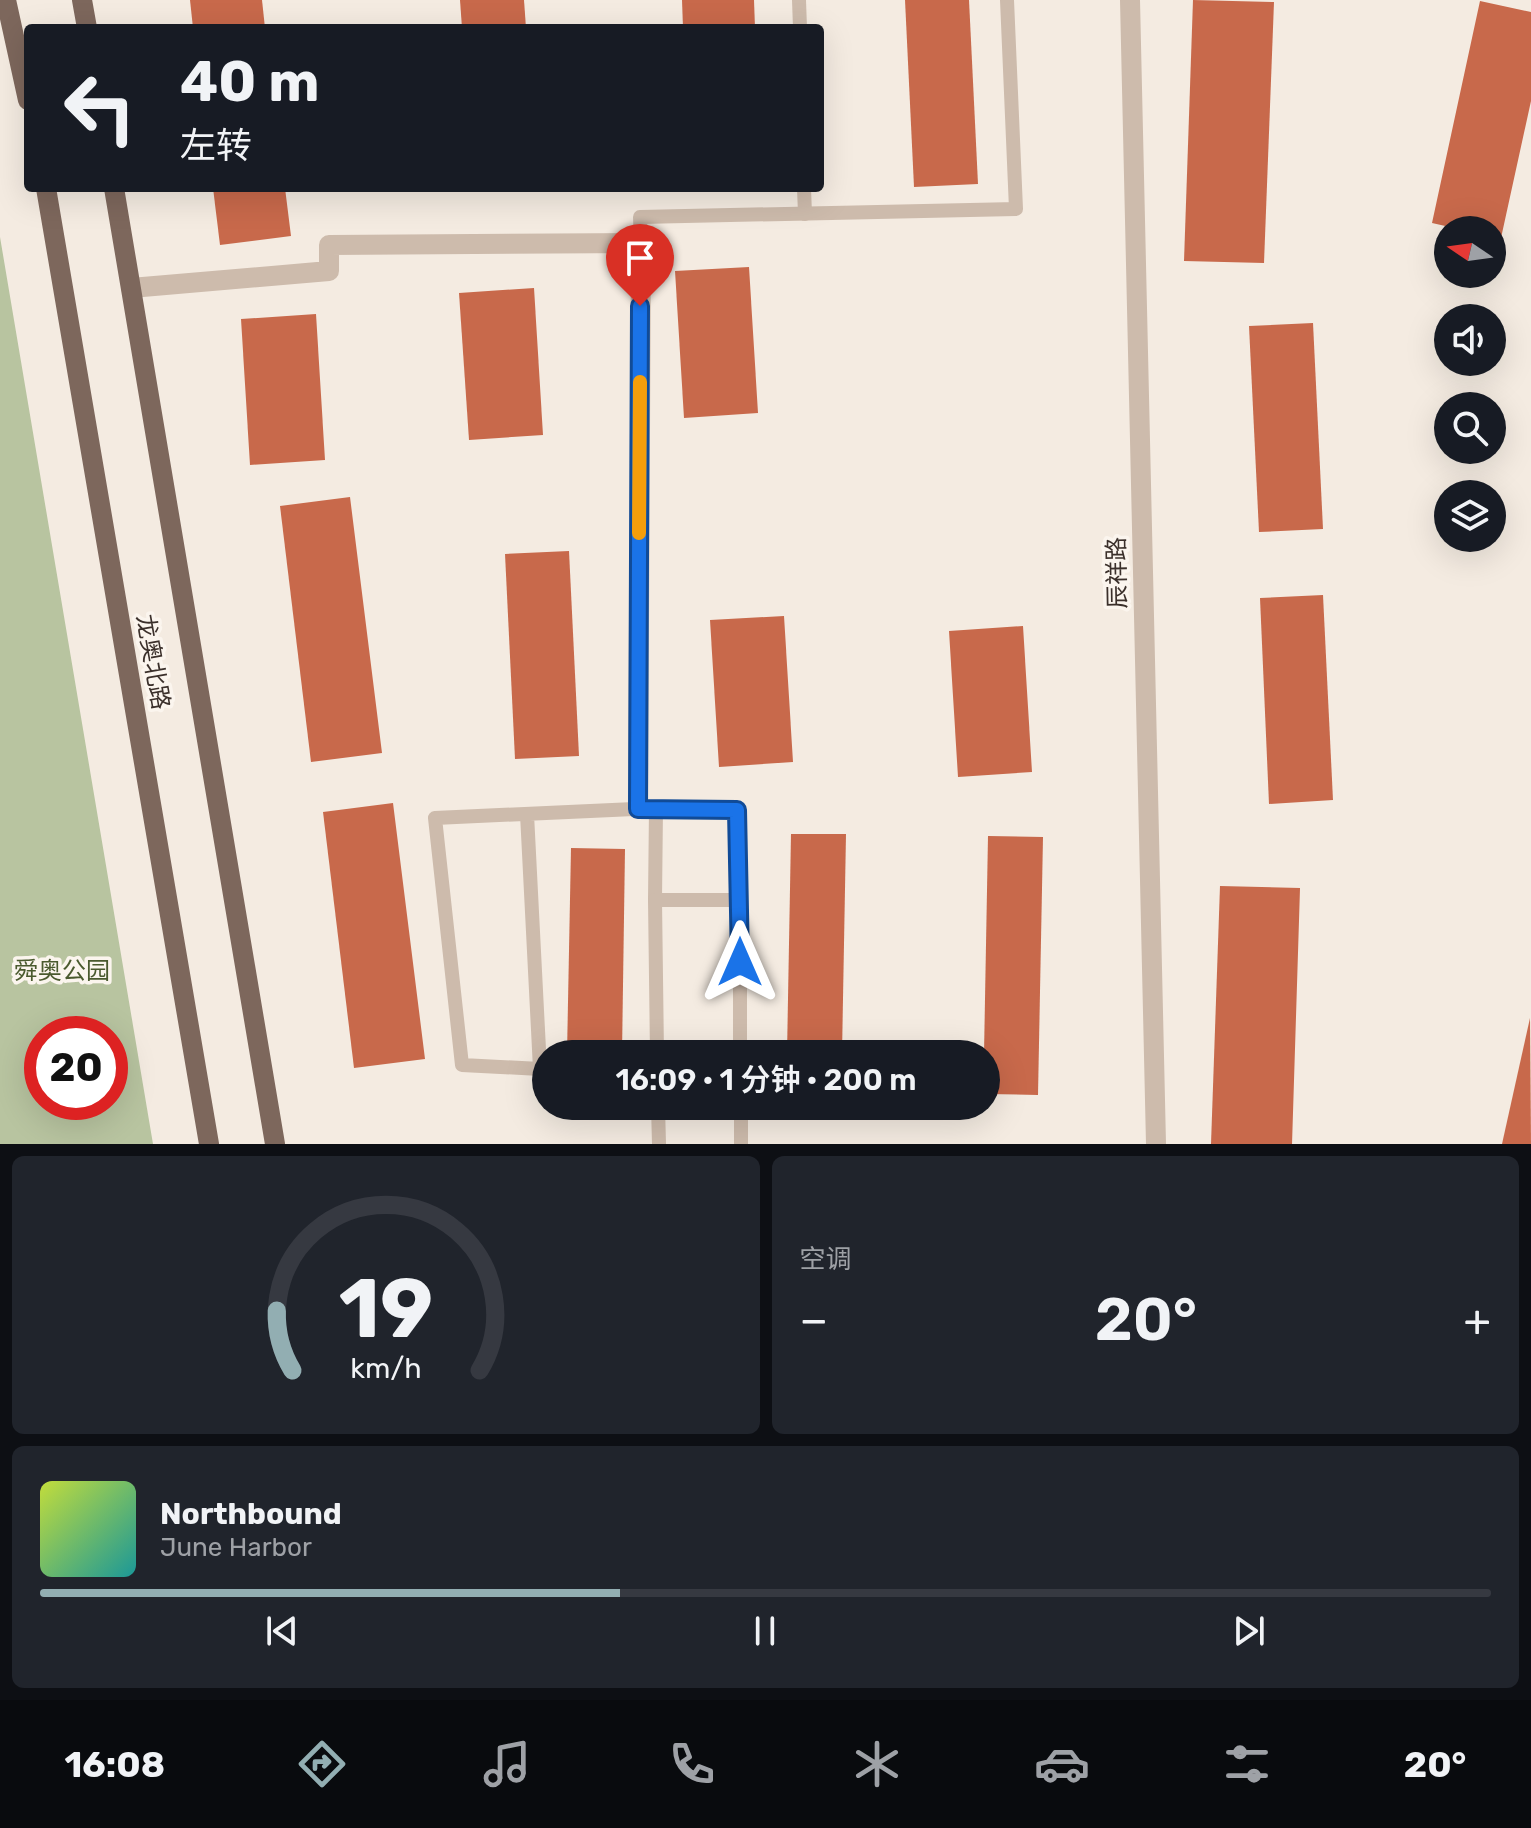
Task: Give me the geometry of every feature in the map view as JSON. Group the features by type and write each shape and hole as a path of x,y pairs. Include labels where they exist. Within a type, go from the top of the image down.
{"main road":[{"path":"6,0 24,82"},
{"path":"82,0 86,24"},
{"name":"龙奥北路","path":"47,192 209,1144"},
{"name":"龙奥北路","path":"115,192 275,1144"}],"street":[{"name":"辰祥路","path":"1130,0 1156,1144"},
{"path":"131,288 329,271 329,245 641,243 647,809"}],"lane":[{"path":"799,0 800,24"},
{"path":"641,243 640,217 1016,209 1007,0"},
{"path":"804,192 805,214"},
{"path":"527,814 540,1069 462,1065 435,818 527,814 647,809 737,810 740,1040"},
{"path":"647,809 655,900 657,1040"},
{"path":"655,900 740,900"},
{"path":"658,1120 659,1144"},
{"path":"741,1120 741,1144"}],"green space":[{"name":"舜奥公园","path":"0,237 153,1144 0,1144"}],"building":[{"path":"190,0 262,0 265,24 193,24"},
{"path":"460,0 524,0 526,24 462,24"},
{"path":"682,0 754,0 755,24 683,24"},
{"path":"905,0 969,0 978,184 914,187"},
{"path":"1193,0 1274,2 1264,263 1184,261"},
{"path":"1480,1 1531,12 1531,101 1506,216 1434,216 1432,223"},
{"path":"213,192 286,192 291,236 220,245"},
{"path":"749,267 758,413 684,418 675,271"},
{"path":"534,288 543,435 469,440 459,293"},
{"path":"316,314 325,460 250,465 241,319"},
{"path":"1313,323 1323,529 1259,532 1249,326"},
{"path":"350,497 382,753 311,762 280,506"},
{"path":"569,551 579,756 515,759 505,554"},
{"path":"1323,595 1333,800 1269,804 1260,598"},
{"path":"784,616 793,762 719,767 710,620"},
{"path":"1023,626 1032,772 958,777 949,631"},
{"path":"393,803 425,1059 354,1068 323,812"},
{"path":"791,834 846,834 842,1040 787,1040"},
{"path":"988,836 1043,837 1038,1095 1000,1094 1000,1040 984,1040"},
{"path":"571,848 625,849 622,1040 567,1040"},
{"path":"1220,886 1300,888 1292,1144 1211,1144"},
{"path":"1530,1018 1531,1144 1502,1144"}],"slow traffic":[{"path":"639,533 640,382"}],"route":[{"path":"640,306 638,809 737,810 740,962"}]}
